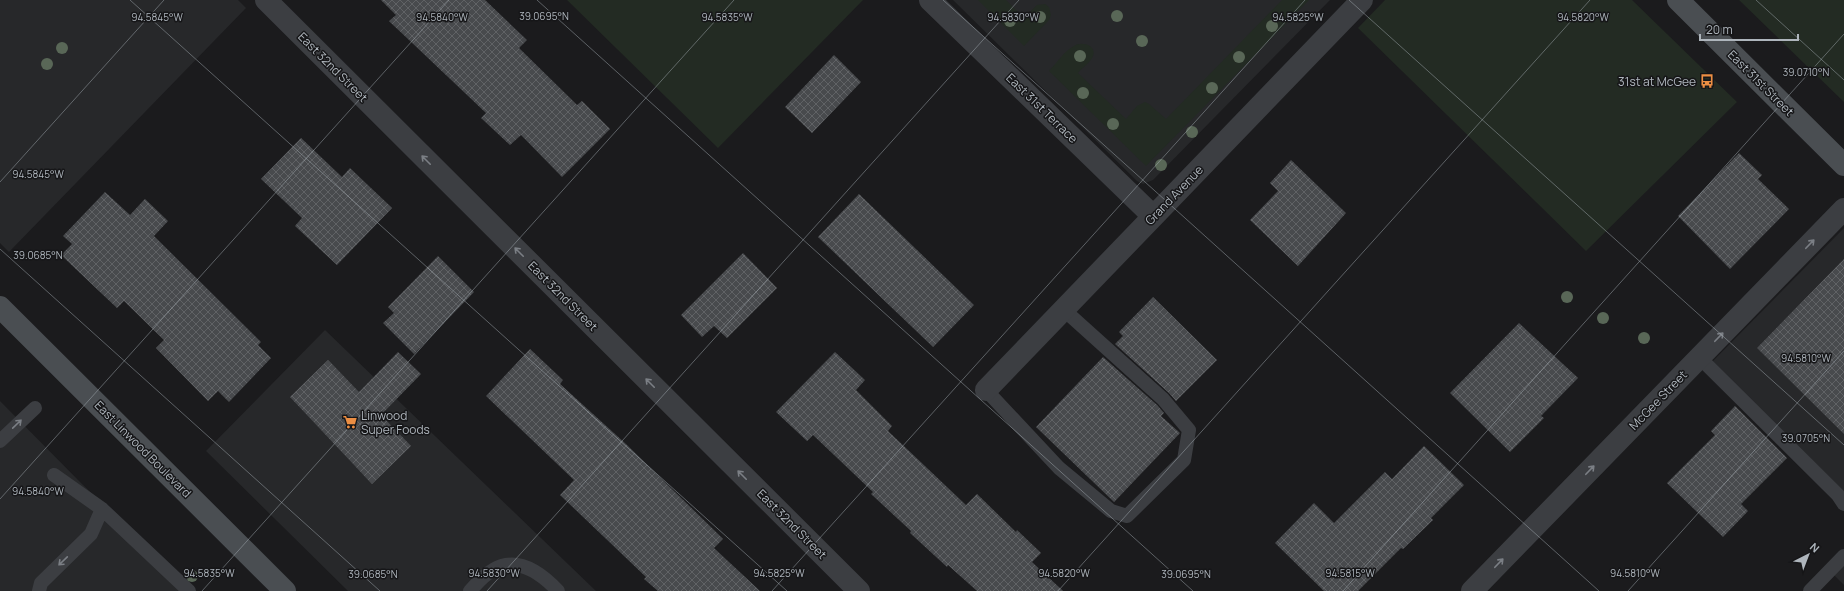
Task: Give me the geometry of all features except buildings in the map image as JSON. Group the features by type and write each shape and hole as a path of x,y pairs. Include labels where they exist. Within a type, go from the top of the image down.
{"main road":[{"name":"East 31st Street","path":"1685,2 1844,165"},
{"name":"East Linwood Boulevard","path":"0,307 285,591"}],"street":[{"name":"East 32nd Street","path":"266,0 859,591"},
{"name":"East 31st Terrace","path":"930,0 1153,216"},
{"name":"Grand Avenue","path":"986,390 1362,0"},
{"name":"McGee Street","path":"1472,591 1844,209"}],"lane":[{"path":"986,390 1059,468 1111,511 1127,516 1184,460 1189,430 1163,399 1064,309"},
{"path":"1699,357 1838,495 1844,504"},
{"path":"0,441 34,408"},
{"path":"54,475 102,509 189,591"},
{"path":"39,591 40,583 91,534 102,509"},
{"path":"1810,591 1844,556"},
{"path":"470,591 493,569 510,564 525,566 545,576 558,591"}],"shaded area":[{"path":"0,0 238,0 246,8 9,252 0,243"},
{"path":"567,0 863,0 718,148"},
{"path":"953,0 1330,0 1153,180 1143,184 1137,181"},
{"path":"978,0 1006,0 1024,18 1037,5 1045,4 1049,7 1051,15 1049,20 1024,46"},
{"path":"1282,0 1309,0 1146,166 1049,71 1070,48 1080,44 1088,45 1093,49 1093,56 1078,73 1126,119 1137,106 1145,102 1166,119"},
{"path":"1385,0 1632,0 1737,102 1586,251 1358,28"},
{"path":"1739,0 1844,0 1844,102"},
{"path":"1844,228 1844,494 1713,361"},
{"path":"325,330 596,591 348,591 206,451"},
{"path":"0,401 82,484 195,591 0,591"},
{"path":"1844,564 1844,585 1834,575"}],"place":[{"name":"31st at McGee","path":"1707,81"},
{"name":"Linwood Super Foods","path":"350,422"}]}
